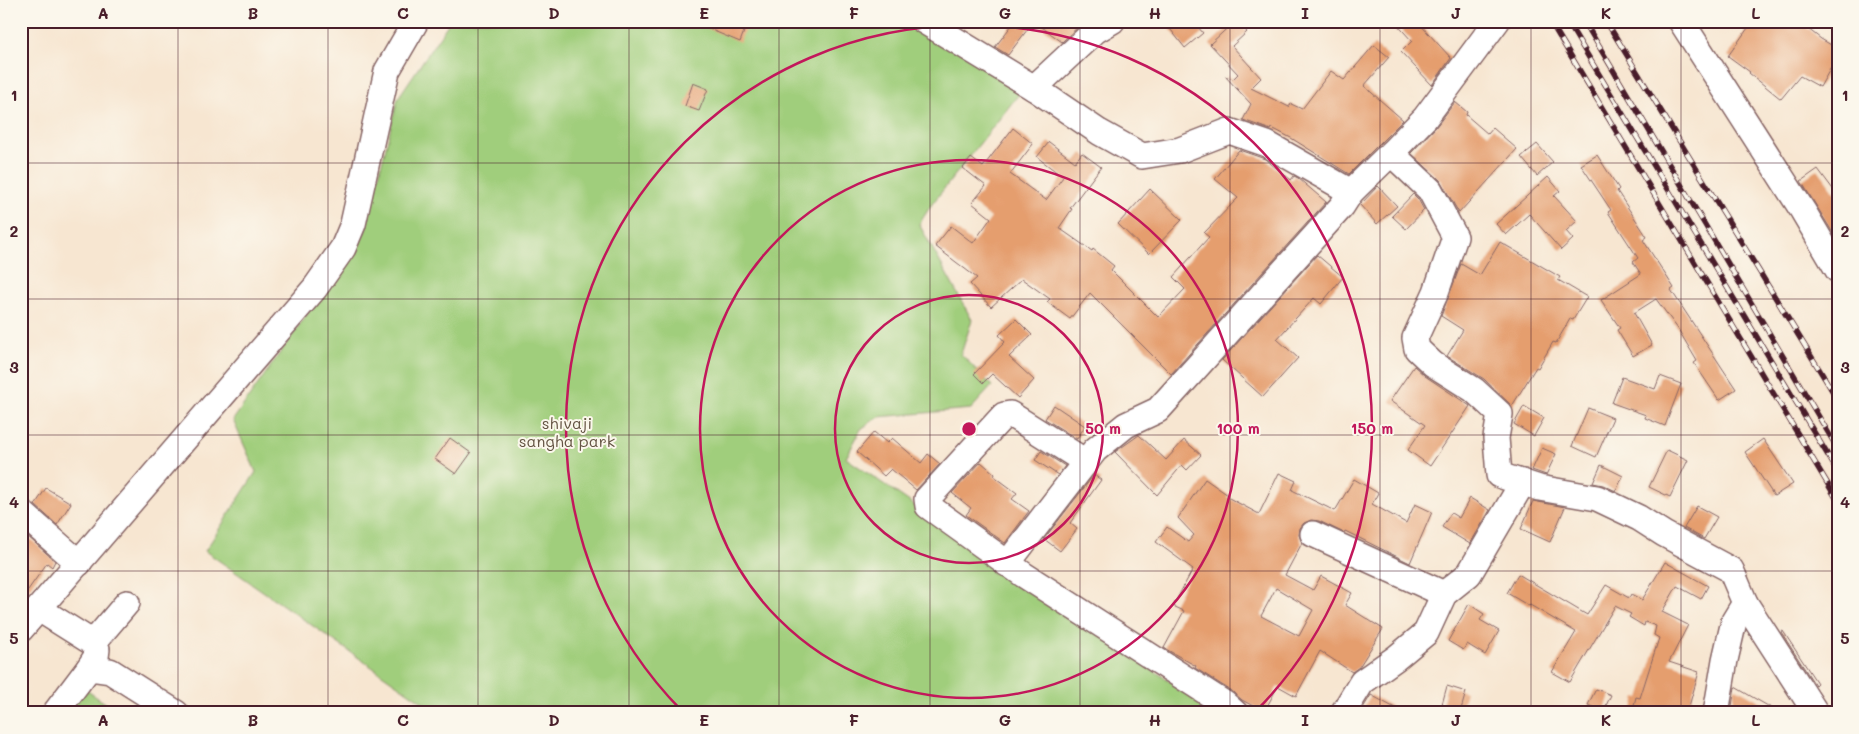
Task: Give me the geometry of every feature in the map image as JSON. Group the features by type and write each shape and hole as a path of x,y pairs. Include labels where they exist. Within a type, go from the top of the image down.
{"street":[{"path":"55,713 89,668 96,657 97,650 92,643 29,614 79,564 315,288 343,248 353,224 387,71 416,21"},
{"path":"924,21 1034,88 1100,132 1142,156 1180,150 1229,131 1267,144 1351,192"},
{"path":"1034,88 1095,31 1112,21"},
{"path":"1007,564 1095,450 1126,425 1158,410 1335,213 1351,192 1425,118 1497,21"},
{"path":"1681,21 1803,211 1838,270"},
{"path":"1391,154 1430,190 1455,237 1436,292 1415,338 1417,349 1432,364 1474,390 1500,414 1496,438 1499,475 1539,488 1596,498 1640,518 1664,534 1731,570 1745,603 1816,713"},
{"path":"1086,462 1010,414 1004,415 927,499 928,506 1007,564 1225,704 1235,713"},
{"path":"1343,713 1362,682 1396,658 1426,633 1444,594 1469,574 1523,482"},
{"path":"21,512 79,564"},
{"path":"1313,534 1444,594"},
{"path":"92,643 127,603"},
{"path":"1716,713 1724,660 1734,621 1745,603"},
{"path":"89,668 110,670 176,713"}],"green space":[{"name":"shivaji sangha park","path":"450,21 913,21 1023,89 932,204 919,224 972,320 961,354 992,386 971,409 878,417 861,429 846,458 1217,713 438,713 205,551 256,472 233,420 365,231 398,98"},
{"path":"83,688 120,713 67,713"}],"building":[{"path":"690,21 748,21 740,42"},
{"path":"1015,21 1034,21 1008,55 995,47"},
{"path":"1034,21 1084,21 1062,42"},
{"path":"1164,21 1193,21 1203,33 1185,48"},
{"path":"1235,21 1247,32 1232,46 1261,78 1251,88 1289,107 1291,104 1302,109 1331,71 1344,80 1374,45 1389,57 1364,86 1403,120 1349,174 1272,128 1271,130 1243,120 1251,104 1225,76 1233,79 1238,74 1210,44"},
{"path":"1394,21 1417,21 1451,58 1432,85 1401,52 1412,41"},
{"path":"1753,21 1798,21 1821,39 1838,49 1838,55 1820,87 1800,76 1781,99 1728,56"},
{"path":"693,83 708,89 699,111 685,106"},
{"path":"1455,102 1467,112 1466,115 1488,134 1493,128 1517,149 1459,213 1440,180 1411,153 1435,128"},
{"path":"1013,128 1033,144 1010,174 1046,200 1063,177 1037,157 1049,142 1075,162 1082,153 1101,167 1070,208 1072,209 1059,228 1092,251 1093,249 1114,266 1111,270 1158,317 1185,289 1173,277 1209,237 1204,233 1238,198 1215,179 1239,150 1265,159 1291,180 1294,176 1298,178 1326,202 1171,374 1090,293 1070,319 1047,302 1050,299 1022,279 991,307 970,284 977,278 935,246 951,226 973,243 991,218 972,203 986,186 963,168 971,158 983,167"},
{"path":"1537,144 1553,162 1537,176 1521,157"},
{"path":"1597,155 1619,189 1617,191 1647,237 1643,240 1674,288 1671,290 1736,389 1719,400 1694,363 1697,361 1678,329 1656,299 1634,313 1652,345 1633,356 1617,330 1620,328 1601,300 1641,274 1633,262 1638,258 1608,212 1611,210 1581,165"},
{"path":"1818,169 1838,196 1838,241 1801,181"},
{"path":"1548,177 1560,191 1554,196 1577,221 1566,231 1573,239 1561,250 1529,214 1506,235 1496,224"},
{"path":"1378,186 1397,206 1377,224 1360,205"},
{"path":"1150,189 1182,220 1149,254 1118,224"},
{"path":"1413,194 1424,210 1406,229 1392,216"},
{"path":"1500,242 1560,277 1558,280 1587,297 1573,320 1570,319 1556,343 1553,342 1512,406 1484,379 1447,356 1463,330 1441,316 1461,264 1480,275"},
{"path":"1317,255 1343,277 1321,304 1314,298 1277,339 1298,358 1263,397 1222,360"},
{"path":"1016,319 1032,335 1009,357 1034,380 1018,398 992,374 983,383 974,374 1005,342 999,335"},
{"path":"1414,366 1425,376 1470,406 1430,466 1408,450 1425,425 1390,401"},
{"path":"1660,376 1681,384 1665,426 1645,418 1646,415 1612,403 1622,377 1655,389"},
{"path":"1054,405 1085,426 1077,439 1045,419"},
{"path":"1524,406 1544,418 1534,436 1514,424"},
{"path":"1588,408 1613,418 1596,457 1572,446"},
{"path":"874,432 887,443 892,438 921,463 928,454 940,464 916,490 891,469 884,476 857,452"},
{"path":"1139,435 1166,460 1184,440 1201,455 1187,470 1182,465 1157,495 1115,452"},
{"path":"450,438 471,453 456,474 435,459"},
{"path":"1763,439 1793,484 1774,496 1745,452"},
{"path":"1542,448 1556,454 1546,475 1532,470"},
{"path":"1667,450 1688,460 1670,497 1649,487"},
{"path":"1041,451 1065,466 1058,475 1035,460"},
{"path":"981,462 995,474 994,476 1017,493 1012,499 1029,511 1005,543 966,515 971,508 952,493"},
{"path":"1601,465 1623,476 1616,491 1593,483"},
{"path":"1279,473 1296,481 1292,490 1335,511 1354,479 1378,493 1372,504 1406,523 1415,504 1432,512 1410,563 1345,531 1344,533 1319,521 1311,520 1304,523 1300,528 1299,535 1302,543 1285,575 1313,590 1321,576 1352,593 1345,605 1383,629 1359,667 1352,672 1320,651 1296,696 1278,686 1264,712 1242,700 1233,692 1195,668 1196,666 1164,648 1184,611 1173,606 1193,569 1156,542 1167,527 1188,542 1194,535 1178,518 1205,479 1228,495 1227,497 1259,514","holes":["1276,588 1313,610 1299,636 1261,616"]},
{"path":"1094,475 1101,480 1070,523 1077,529 1060,551 1044,539"},
{"path":"46,488 71,503 57,525 35,505"},
{"path":"1470,498 1490,510 1470,544 1442,527 1451,513 1459,518"},
{"path":"1533,501 1565,507 1550,542 1521,529"},
{"path":"1697,506 1717,517 1704,539 1684,528"},
{"path":"26,535 55,561 52,567 47,563 21,600 21,543"},
{"path":"1665,562 1708,586 1701,599 1677,586 1662,612 1688,625 1669,662 1699,672 1687,713 1632,713 1636,697 1640,698 1659,638 1654,635 1656,626 1645,622 1644,626 1629,617 1631,614 1615,606 1570,682 1552,672 1576,632 1507,593 1518,574 1587,615 1606,585 1629,598 1631,594 1642,600"},
{"path":"1469,604 1484,614 1480,620 1499,631 1485,655 1467,644 1463,650 1448,641"},
{"path":"1783,631 1817,683 1815,685 1781,632"},
{"path":"1447,686 1466,692 1460,713 1441,708"},
{"path":"1735,687 1780,713 1731,713"},
{"path":"1596,689 1611,695 1603,712 1588,705"},
{"path":"1371,695 1404,713 1360,713"}],"railway":[{"path":"1550,21 1838,501"},
{"path":"1567,21 1838,472"},
{"path":"1584,21 1838,449"},
{"path":"1606,21 1838,400"}]}
